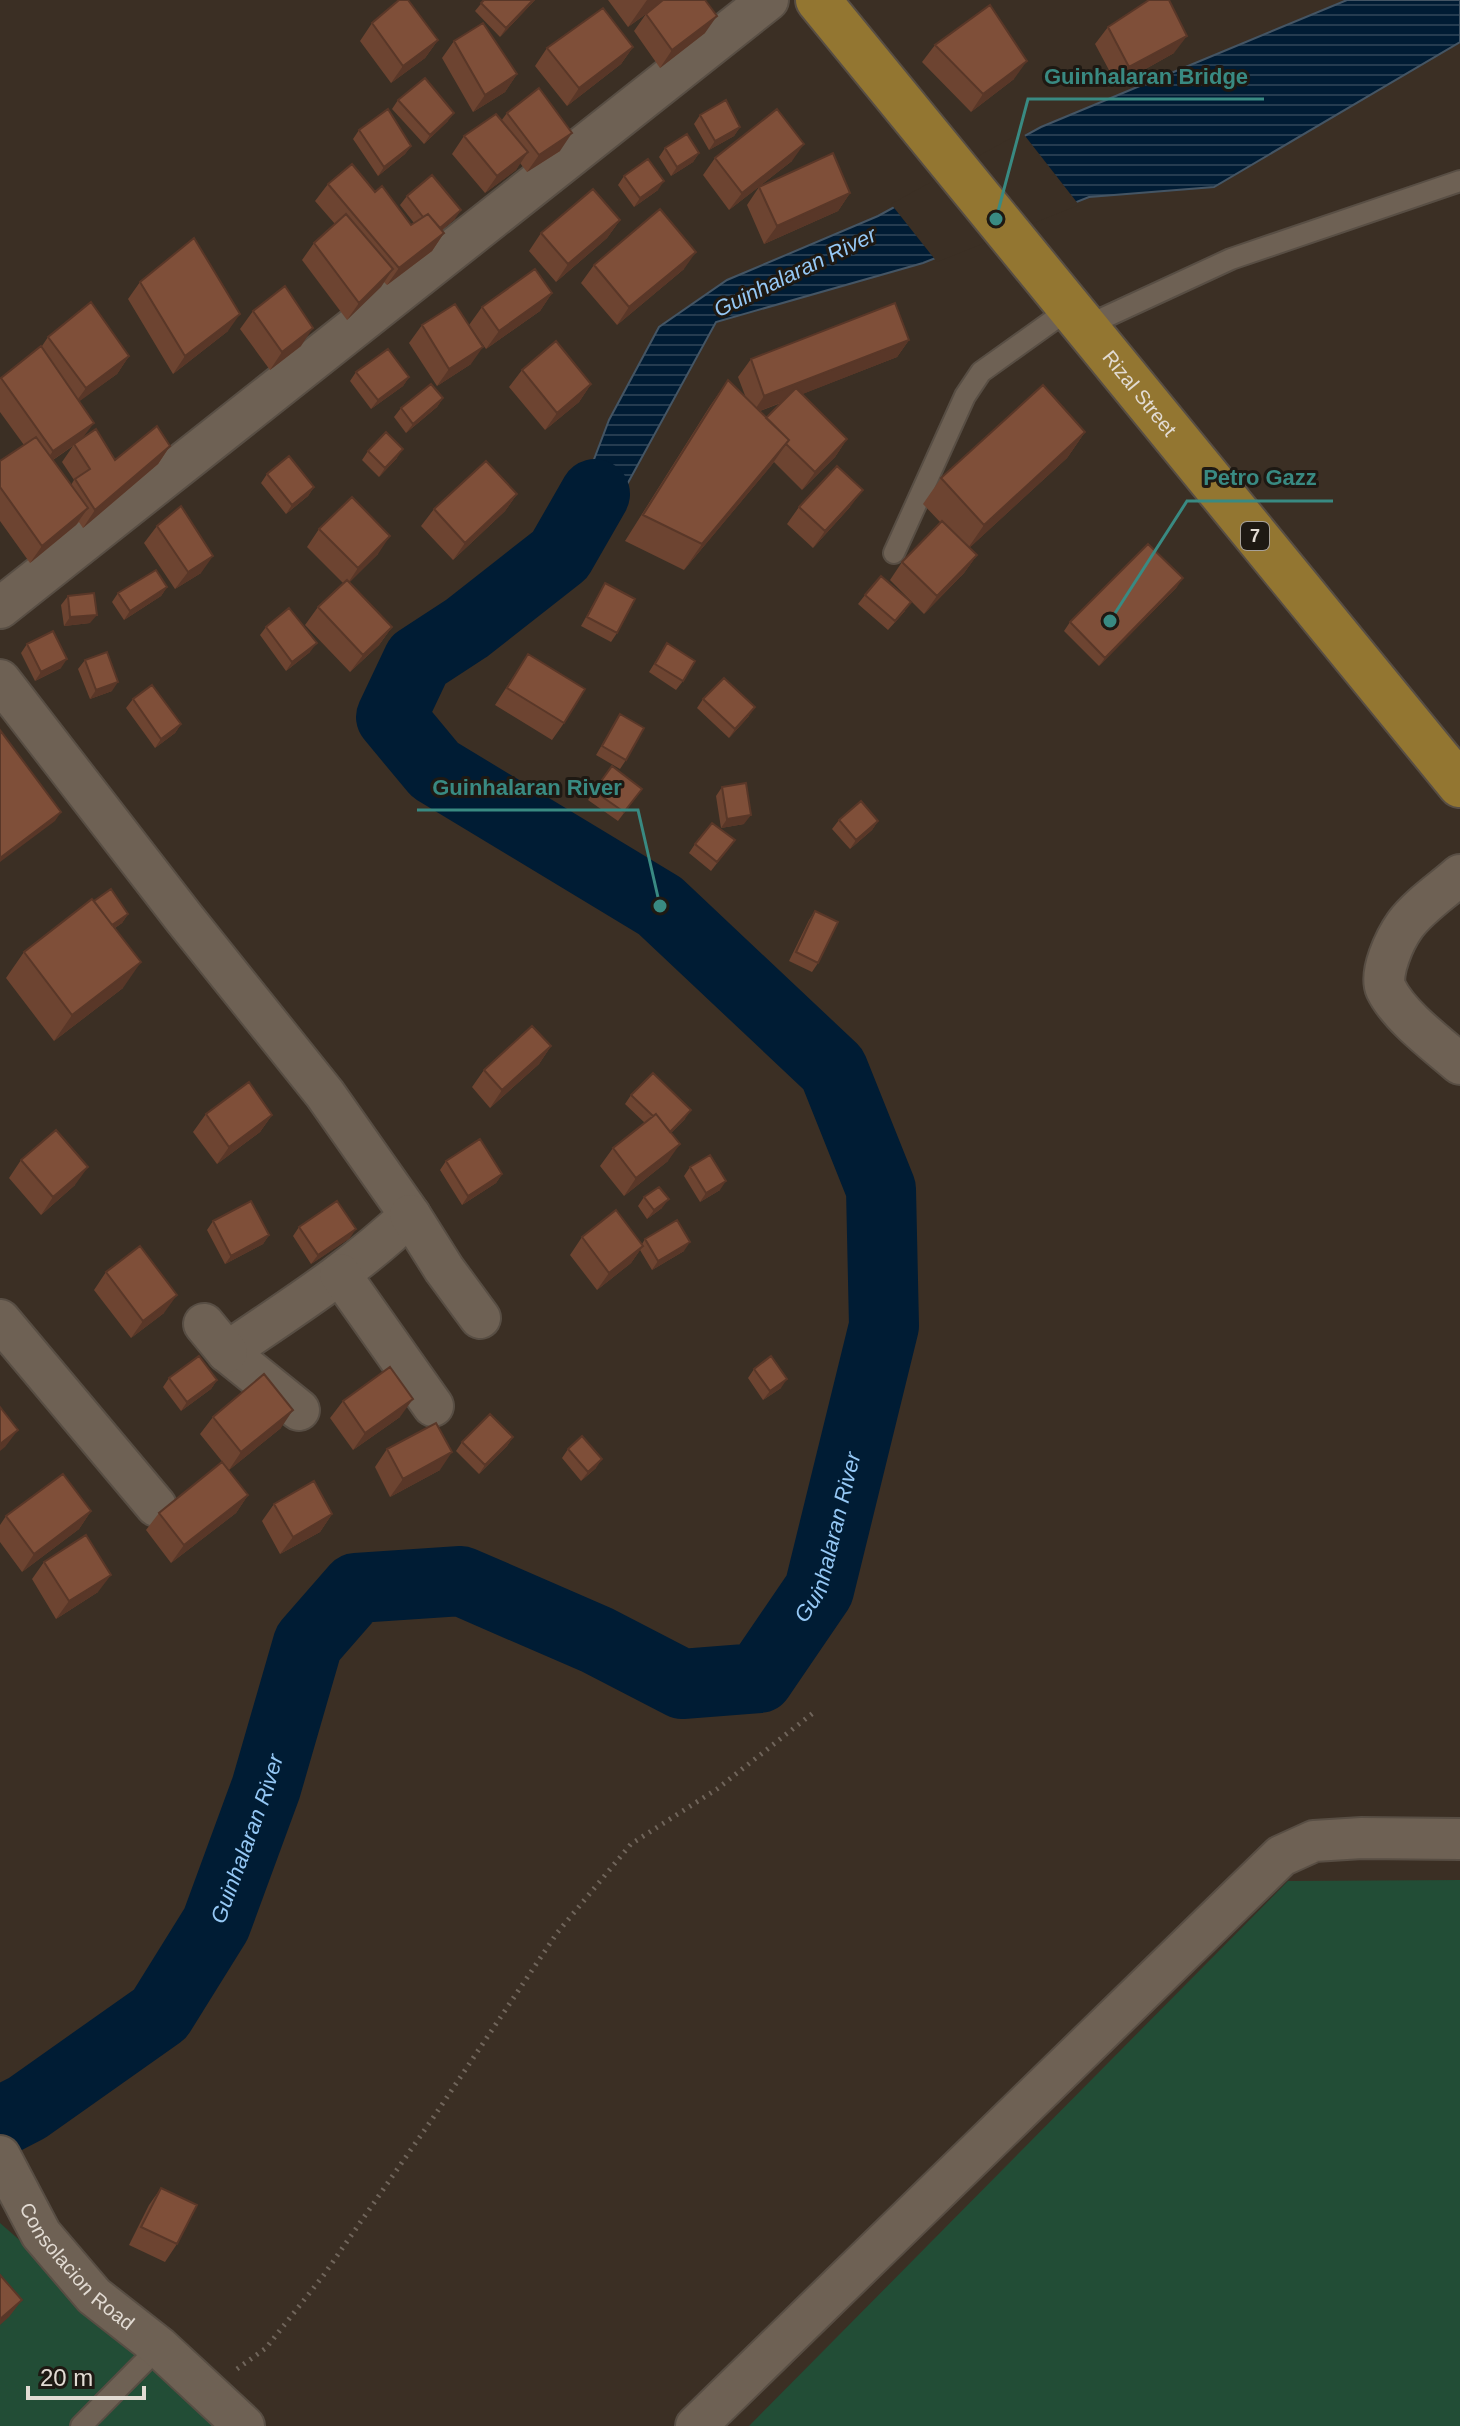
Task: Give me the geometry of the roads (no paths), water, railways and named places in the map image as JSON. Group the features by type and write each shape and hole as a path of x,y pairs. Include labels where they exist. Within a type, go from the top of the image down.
{"main road":[{"name":"Rizal Street","path":"828,4 946,158 1067,308 1460,785"}],"street":[{"path":"0,608 768,0"},
{"path":"0,680 325,1094 480,1318"},
{"path":"1460,875 1404,926 1386,964 1384,985 1393,1000 1460,1064"},
{"path":"299,1410 215,1338 340,1274 410,1215"},
{"path":"340,1274 433,1406"},
{"path":"0,1320 156,1506"},
{"path":"696,2426 1281,1856 1314,1841 1460,1839"},
{"name":"Consolacion Road","path":"8,2171 41,2234 94,2296 159,2347 244,2426"}],"lane":[{"path":"894,553 965,396 981,372 1067,308 1231,259 1460,181"},
{"path":"81,2426 159,2347"}],"water":[{"path":"1347,0 1460,0 1460,42 1214,187 1089,197 923,263 716,322 601,532 549,582 536,565 580,496 609,420 659,327 727,280 878,216 1041,127"}],"waterway":[{"name":"Guinhalaran River","path":"0,2122 27,2108 160,2014 216,1924 266,1788 308,1643 356,1588 461,1581 597,1640 682,1684 759,1678 819,1590 884,1326 881,1189 833,1069 660,906 435,770 391,717 418,660 467,628 560,555 595,494"}],"place":[{"name":"Guinhalaran Bridge","path":"996,219"},
{"name":"Petro Gazz","path":"1110,621"},
{"name":"Guinhalaran River","path":"660,906"}]}
